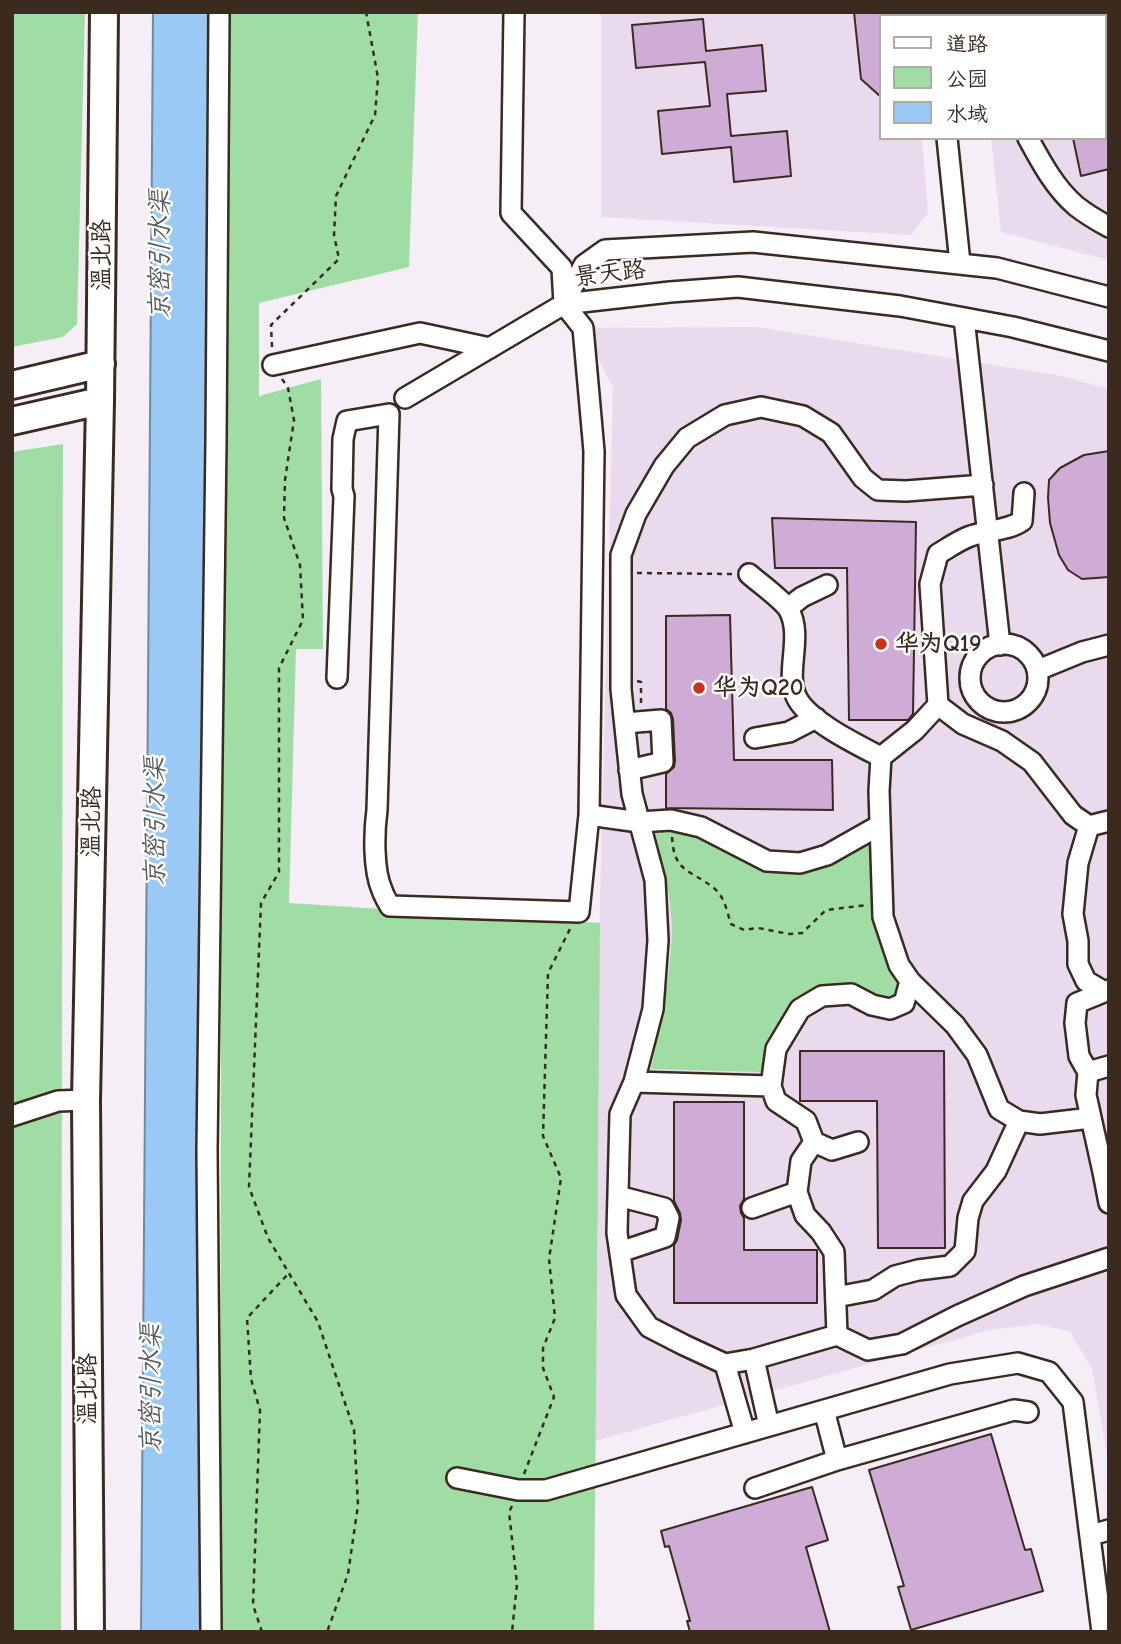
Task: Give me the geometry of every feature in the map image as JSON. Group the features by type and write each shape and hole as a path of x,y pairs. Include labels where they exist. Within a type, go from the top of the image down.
{"main road":[{"name":"温北路","path":"90,1632 86,1100 101,364 104,12"},
{"path":"12,385 101,364"},
{"path":"12,421 100,401"}],"street":[{"path":"211,1632 207,1150 219,12"},
{"path":"337,678 344,496 343,439 347,421 389,414 375,825 380,888 390,906 579,912 589,815 594,451 583,328 564,304 562,268 511,213 514,12"},
{"path":"947,140 960,263"},
{"path":"1029,140 1056,184 1075,205 1109,227"},
{"name":"景天路","path":"564,304 584,265 605,250 753,242 997,268 1109,297"},
{"name":"景天路","path":"564,304 738,287 900,306 1013,327 1109,351"},
{"path":"405,398 564,304"},
{"path":"964,318 1000,645"},
{"path":"273,365 421,332 490,348"},
{"path":"983,485 906,491 878,490 863,478 831,433 803,416 761,407 725,415 687,438 664,466 636,514 621,555 621,689 632,794 655,880 658,940 653,1009 634,1082 620,1114 617,1233 626,1295 649,1327 725,1363 754,1359 837,1335 868,1350 902,1343 1024,1286 1109,1258"},
{"path":"1024,493 1022,521 1015,526 966,537 938,554 930,584 938,705 915,730 881,757 879,791 883,917 899,965 910,981 955,1025 977,1055 999,1109 1019,1121 1040,1124 1091,1118"},
{"path":"749,574 788,608 794,627 792,678 797,699 816,718 881,757"},
{"path":"788,608 802,597 827,585"},
{"path":"1000,645 1020,649 1029,655 1038,670 1033,696 1016,710 1005,712 984,705 971,686 974,664 980,654 1000,645"},
{"path":"1038,670 1082,652 1109,645"},
{"path":"938,705 963,724 1002,741 1032,762 1073,815 1088,826 1109,821"},
{"path":"755,738 789,732 816,718"},
{"path":"625,723 661,720 663,762 629,770"},
{"path":"589,815 639,822 671,820 701,827 767,861 800,863 827,855 880,825"},
{"path":"1088,826 1078,863 1073,914 1078,941 1078,964 1086,981 1106,990"},
{"path":"858,1142 832,1150 814,1142 806,1121 776,1101 771,1086 776,1049 800,1009 822,996 850,994 872,1005 890,1009 904,1003 910,981"},
{"path":"1106,990 1077,1003 1075,1023 1079,1056 1088,1072 1086,1095 1106,1172 1109,1203"},
{"path":"1088,1072 1109,1066"},
{"path":"634,1082 771,1086"},
{"path":"12,1116 58,1101 86,1100"},
{"path":"836,1297 873,1290 895,1276 919,1269 950,1266 965,1251 972,1201 996,1171 1019,1121"},
{"path":"814,1142 801,1161 797,1192 806,1215 834,1252 837,1335"},
{"path":"752,1208 797,1192"},
{"path":"618,1196 664,1208 668,1218 665,1237 620,1252"},
{"path":"754,1359 769,1426"},
{"path":"725,1363 745,1433"},
{"path":"457,1478 518,1490 546,1490 950,1374 1018,1363 1049,1372 1073,1402 1100,1533 1102,1632"},
{"path":"824,1410 837,1460"},
{"path":"755,1488 837,1460 1014,1410 1028,1412"}],"path":[{"path":"327,1632 348,1574 358,1505 354,1430 318,1322 268,1238 249,1187 261,903 279,872 279,668 303,620 300,565 284,519 285,480 294,420 288,388 273,365 271,325 339,259 334,235 336,196 375,115 378,78 366,12"},
{"path":"621,572 749,574"},
{"path":"671,820 673,851 680,867 716,890 724,901 731,924 744,930 758,928 789,934 802,933 826,909 882,903"},
{"path":"512,1632 517,1584 509,1512 554,1397 543,1368 543,1348 555,1318 549,1259 561,1178 543,1136 548,973 579,912"},
{"path":"262,1632 253,1605 260,1410 251,1379 247,1318 289,1273"}],"shaded area":[{"path":"601,12 912,12 880,14 880,140 922,140 928,213 911,235 601,217"},
{"path":"1109,12 1109,260 1001,232 991,140 1107,140 1107,14 976,14"},
{"path":"756,327 1057,375 1109,389 1109,1465 1092,1369 1070,1332 1039,1324 990,1330 595,1441 599,940 613,388 583,328"}],"green space":[{"path":"12,12 85,12 77,324 63,337 12,347"},
{"path":"230,12 418,12 409,267 259,303 259,396 321,379 323,649 296,649 289,903 600,923 594,1632 220,1632 222,409"},
{"path":"63,444 61,1632 12,1632 12,452"},
{"path":"650,821 800,863 880,825 904,1003 822,996 763,1072 651,1069 667,985 672,920 662,863"}],"water":[{"name":"京密引水渠","path":"153,12 216,12 200,1632 141,1632"}],"building":[{"path":"854,12 881,12 880,96 861,79"},
{"path":"703,19 706,51 762,45 766,91 727,94 731,136 787,131 791,176 734,182 731,147 662,154 658,111 710,106 705,62 636,68 632,25"},
{"path":"1109,138 1109,169 1081,176 1073,140"},
{"path":"1109,451 1109,577 1082,579 1068,570 1059,555 1050,523 1049,480 1060,468 1084,455"},
{"name":"华为Q19","path":"772,518 916,522 913,714 908,720 849,720 847,568 775,568"},
{"name":"华为Q20","path":"730,615 734,760 832,760 833,810 666,808 666,774 674,767 675,761 673,719 666,709 666,616"},
{"path":"800,1051 944,1051 945,1248 878,1248 877,1101 800,1101"},
{"path":"674,1102 744,1102 744,1199 740,1206 744,1218 744,1250 817,1250 817,1303 674,1303 674,1245 681,1220 674,1201"},
{"path":"991,1434 1025,1550 1031,1549 1043,1591 911,1630 898,1587 904,1586 869,1470"},
{"path":"812,1487 828,1540 806,1547 830,1632 690,1632 687,1621 690,1621 669,1546 665,1547 661,1531"}],"place":[{"name":"华为Q19","path":"881,644"},
{"name":"华为Q20","path":"699,688"}]}
